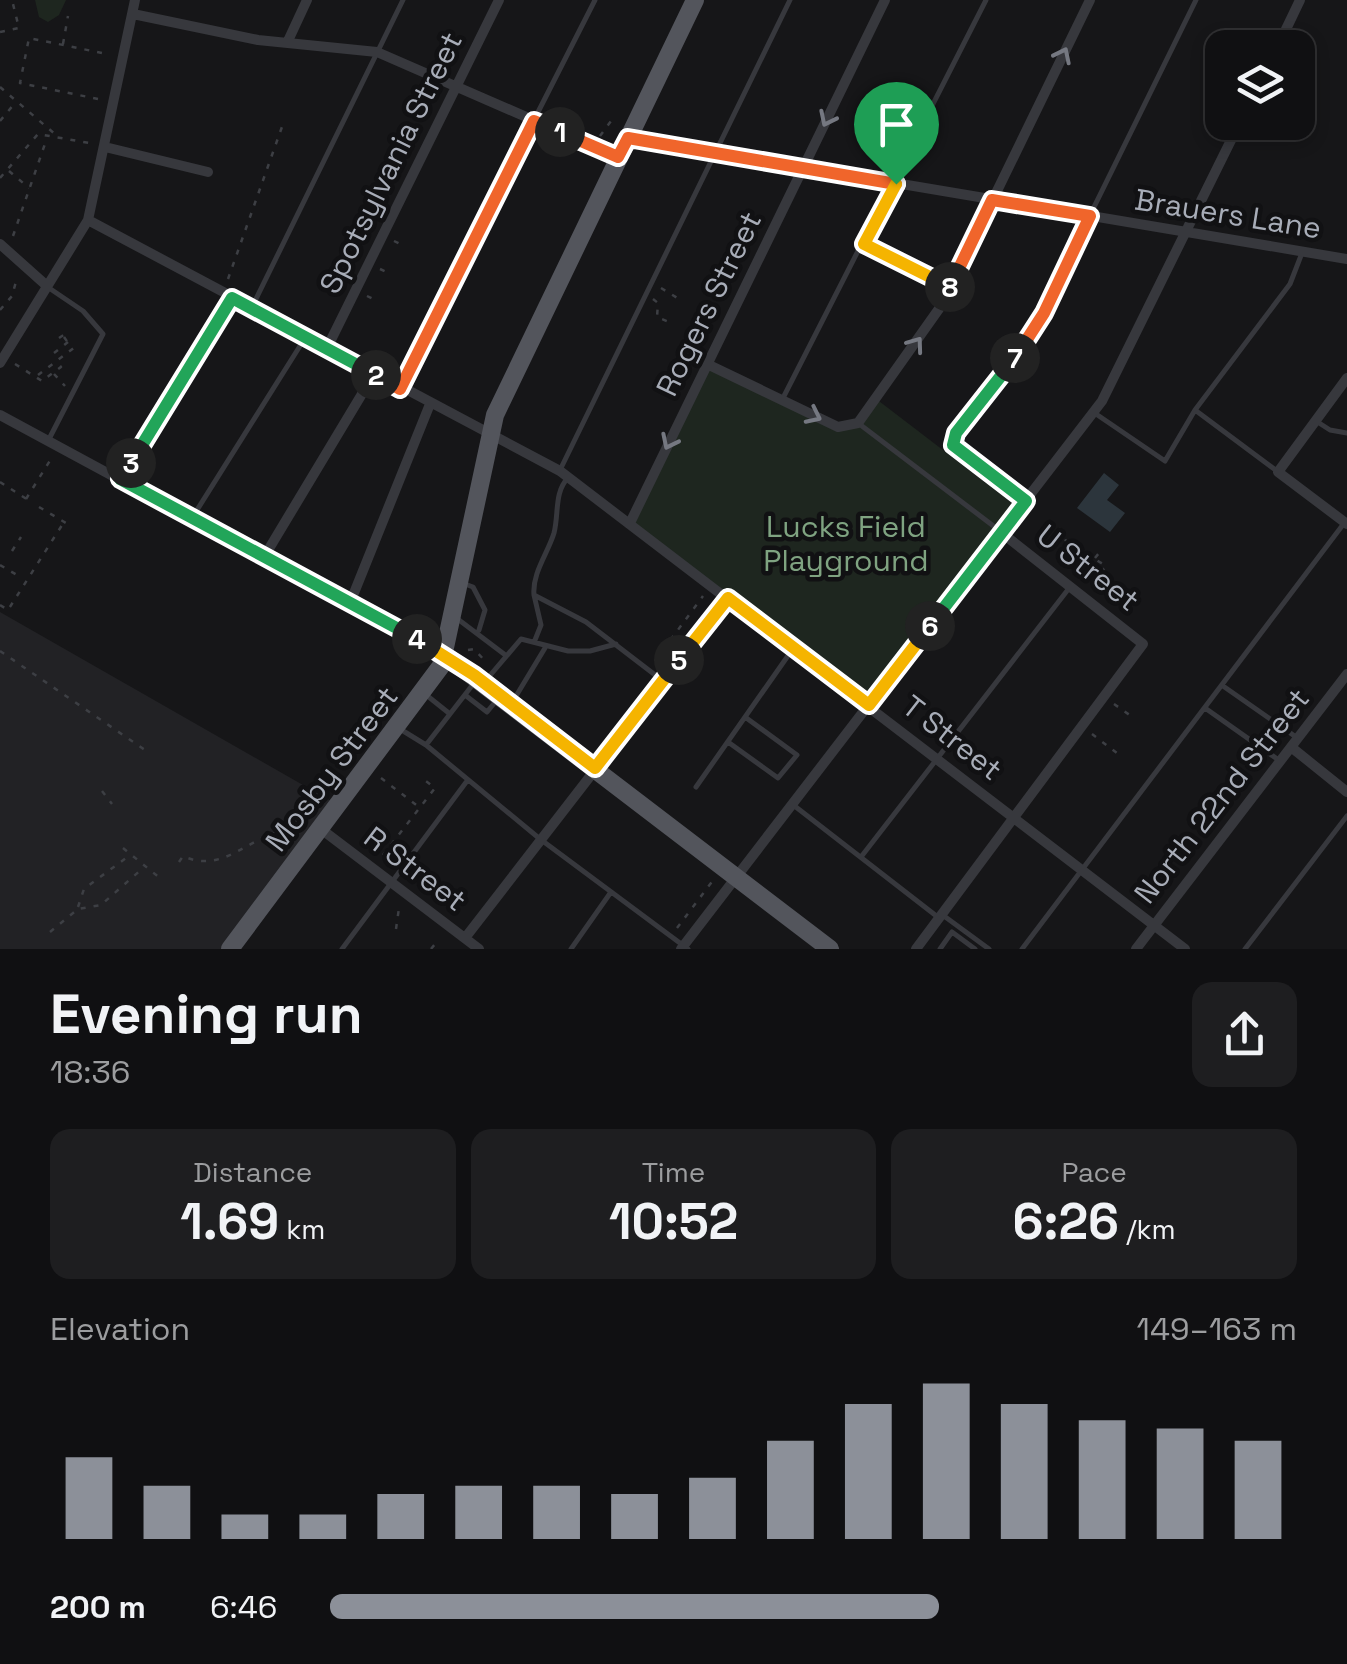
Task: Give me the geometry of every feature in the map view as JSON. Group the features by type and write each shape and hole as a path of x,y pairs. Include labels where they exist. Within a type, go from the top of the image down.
{"main road":[{"name":"Mosby Street","path":"230,949 423,693 445,656 489,434 618,157 623,131 696,0"},
{"path":"445,656 483,675 506,700 830,949"}],"street":[{"path":"0,364 88,220 135,0"},
{"path":"287,43 307,0"},
{"name":"Spotsylvania Street","path":"327,348 499,0"},
{"name":"Rogers Street","path":"630,522 886,0"},
{"path":"707,364 838,427 858,423 924,335 1090,0"},
{"path":"1286,30 1300,0"},
{"path":"132,14 287,43 377,52 618,157"},
{"path":"400,389 534,121"},
{"name":"Brauers Lane","path":"623,131 716,153 1347,259"},
{"path":"684,948 1094,412 1119,372 1231,140"},
{"path":"105,147 208,172"},
{"name":"T Street","path":"88,220 564,474 1185,949"},
{"path":"0,244 47,286"},
{"path":"120,479 232,298"},
{"path":"264,557 374,374"},
{"path":"1346,522 1278,472 1347,378"},
{"path":"350,604 430,404"},
{"path":"0,416 445,656"},
{"name":"U Street","path":"1002,532 1143,644 1012,817"},
{"path":"465,938 728,598"},
{"name":"North 22nd Street","path":"1136,949 1347,674"},
{"path":"1295,743 1347,792"},
{"path":"916,949 1012,817"},
{"name":"R Street","path":"321,829 479,949"}],"lane":[{"path":"252,308 402,0"},
{"path":"534,121 595,0"},
{"path":"535,640 541,625 533,584 554,530 564,474 652,282 790,0"},
{"path":"782,400 896,184 986,0"},
{"path":"1026,501 953,445 956,433 1030,340 1196,0"},
{"path":"864,244 950,287"},
{"path":"1094,412 1165,461 1195,410 1290,284 1302,252"},
{"path":"47,286 83,311 103,334 48,442"},
{"path":"192,518 306,337"},
{"path":"1195,410 1278,472"},
{"path":"1316,421 1330,430 1347,433"},
{"path":"858,423 1002,532"},
{"path":"1022,949 1346,522"},
{"path":"459,582 473,587 485,610 478,631"},
{"path":"861,857 1072,584"},
{"path":"534,595 586,622 663,681"},
{"path":"453,616 504,654"},
{"path":"426,745 465,695 521,639 535,640 545,648 590,652 616,644"},
{"path":"465,695 487,712 506,700 545,648"},
{"path":"696,787 794,648"},
{"path":"1222,685 1295,743"},
{"path":"423,693 450,714"},
{"path":"1205,708 1280,762"},
{"path":"728,742 778,778 797,754 745,717"},
{"path":"397,727 426,745 540,839 684,948"},
{"path":"342,949 467,781"},
{"path":"792,804 989,949"},
{"path":"1245,949 1347,816"},
{"path":"571,949 611,892"},
{"path":"940,949 952,932 975,949"}],"path":[{"path":"0,32 18,28 12,0"},
{"path":"62,45 68,16"},
{"path":"98,99 20,83 30,38 107,54"},
{"path":"0,87 57,136"},
{"path":"0,100 6,92"},
{"path":"0,121 17,102"},
{"path":"599,138 608,120 623,131"},
{"path":"228,280 283,124"},
{"path":"0,178 38,134 89,143"},
{"path":"13,236 48,135"},
{"path":"8,170 30,189"},
{"path":"393,240 404,246"},
{"path":"379,268 392,274"},
{"path":"0,310 12,296 16,278"},
{"path":"652,282 679,298"},
{"path":"366,295 376,301"},
{"path":"650,296 658,303 655,316 669,322"},
{"path":"62,336 80,352"},
{"path":"15,364 42,381 61,366 52,352 68,342"},
{"path":"37,376 76,347"},
{"path":"53,373 62,384"},
{"path":"0,482 27,499 52,459"},
{"path":"0,605 8,610 65,523 39,507"},
{"path":"1059,528 1072,546 1106,566 1092,584"},
{"path":"12,552 20,537"},
{"path":"1062,560 1072,546"},
{"path":"1095,558 1102,548"},
{"path":"0,564 17,575"},
{"path":"650,666 703,596"},
{"path":"468,650 474,650 483,675"},
{"path":"0,652 145,750"},
{"path":"1113,703 1131,716"},
{"path":"1091,733 1122,757"},
{"path":"381,778 419,807"},
{"path":"384,855 434,788 422,778"},
{"path":"102,791 112,804"},
{"path":"179,862 183,856 198,862 225,860 255,840 293,830"},
{"path":"123,848 143,868 161,878"},
{"path":"78,909 84,890 130,855"},
{"path":"50,932 78,909 101,905 143,868"},
{"path":"674,934 715,878"},
{"path":"396,929 399,908"},
{"path":"431,949 439,939"}],"shaded area":[{"path":"1104,473 1119,485 1107,500 1125,513 1110,532 1077,508"},
{"path":"0,612 338,805 230,949 0,949"}],"green space":[{"path":"35,0 66,0 59,15 48,22 39,17"},
{"name":"Lucks Field Playground","path":"707,365 841,430 850,429 875,398 1020,509 869,706 629,523"}],"route":[{"path":"534,121 618,157 628,138 896,184 864,244 950,287 992,200 1090,216 1074,256 1030,340 956,433 953,445 1026,501 869,705 728,598 595,768 435,649 120,479 232,298 400,389 534,121"}]}
